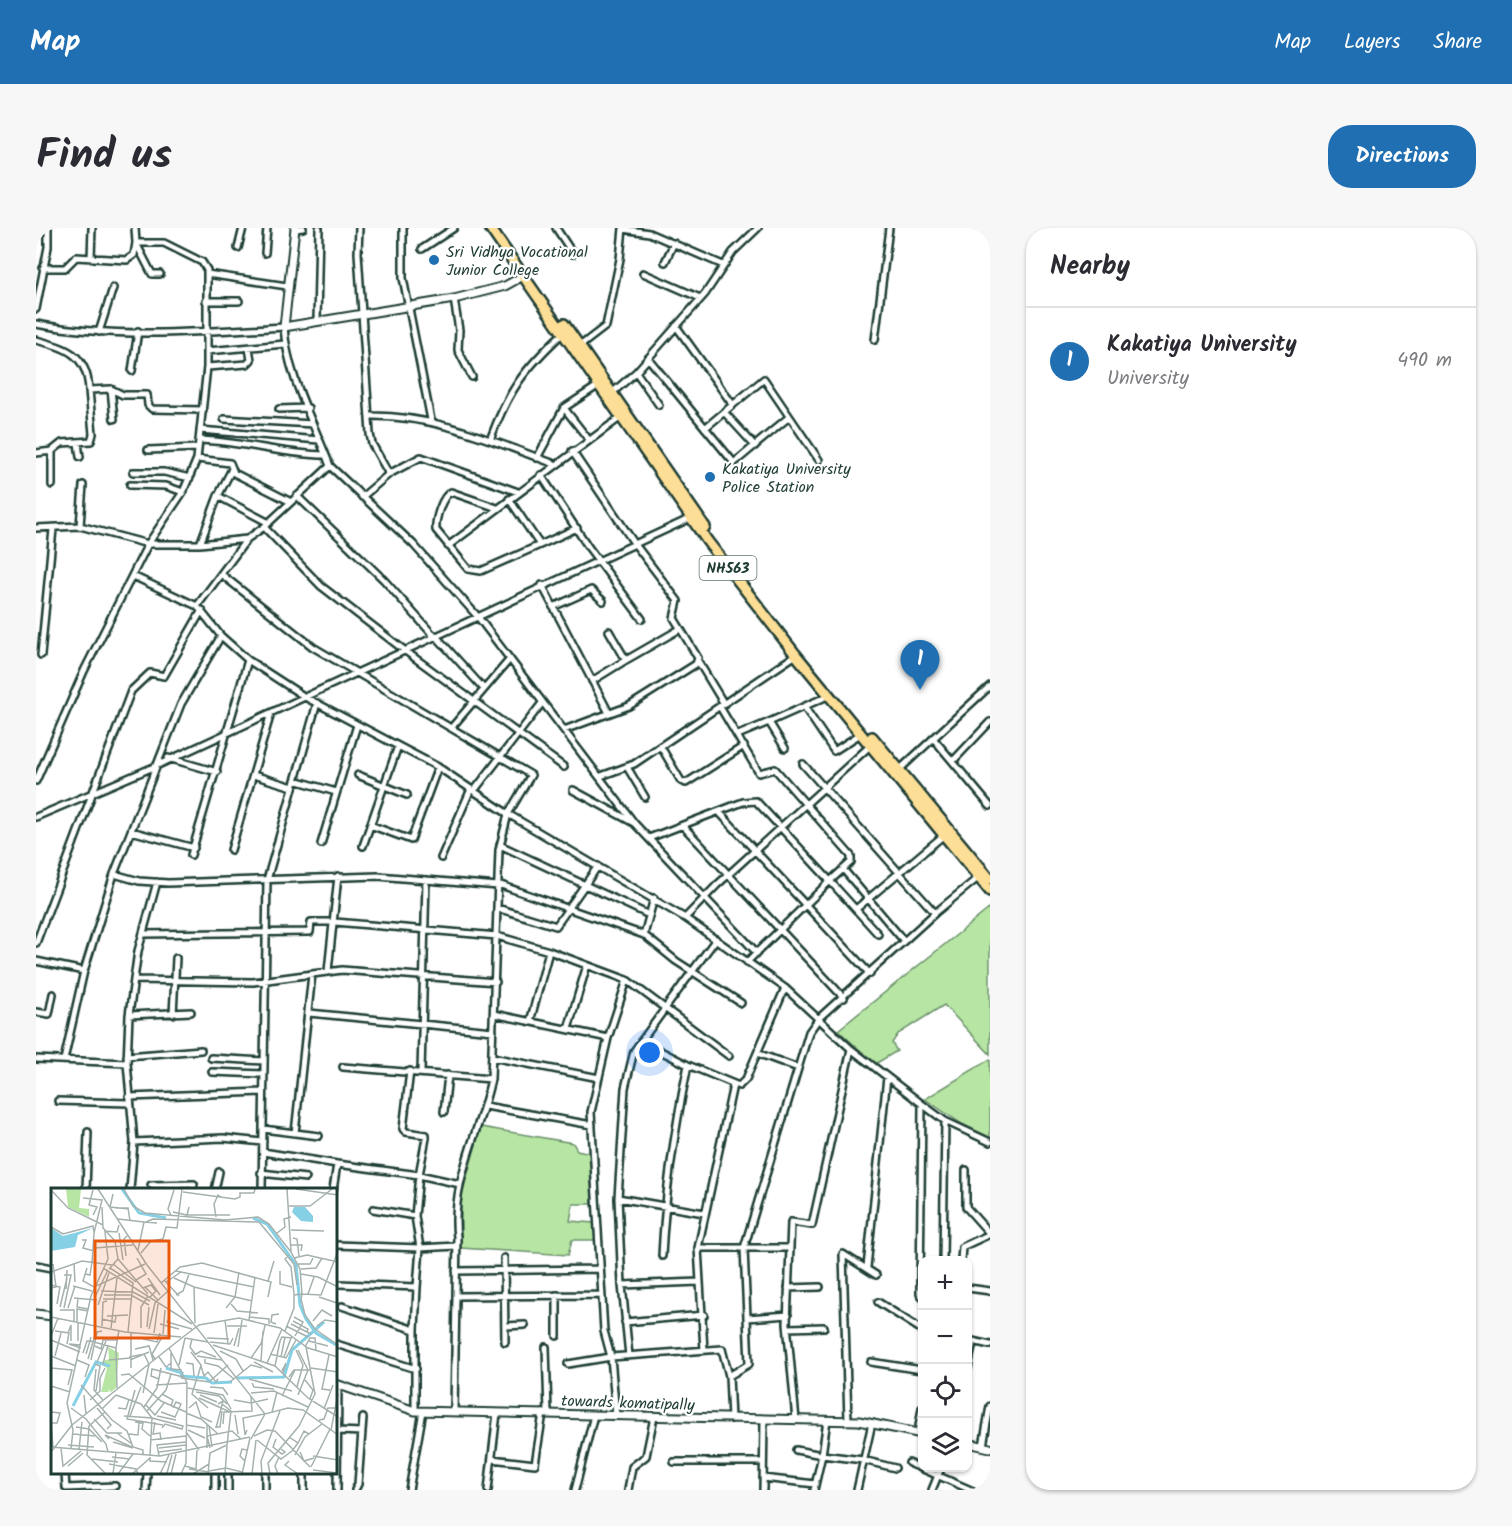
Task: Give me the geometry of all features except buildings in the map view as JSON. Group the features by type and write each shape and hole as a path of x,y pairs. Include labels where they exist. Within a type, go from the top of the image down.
{"highway":[{"name":"NH563","path":"490,228 599,385 610,395 621,417 691,518 796,655 861,734 990,879"},
{"name":"NH563","path":"497,228 580,346 610,395 712,537 990,891"}],"street":[{"path":"36,308 39,278 48,247 48,228"},
{"path":"91,258 92,228"},
{"path":"43,268 65,268 76,257 130,259 134,255 136,243 135,228"},
{"path":"238,248 243,228"},
{"path":"265,252 267,228"},
{"path":"303,228 295,228 287,286 285,344 330,466 413,544 478,616 635,824 757,953"},
{"path":"317,321 319,228"},
{"path":"359,228 358,253 372,444 389,474"},
{"path":"403,228 403,278 410,305 430,420"},
{"path":"422,249 454,228"},
{"path":"556,228 573,254"},
{"path":"580,346 606,327 620,259 623,228 649,233 723,265"},
{"path":"875,340 889,228"},
{"path":"610,395 636,372 676,326 753,229"},
{"path":"36,781 84,671 148,544 183,492 197,459 207,367 205,332 207,274 202,262 174,248 156,242 136,243"},
{"path":"136,243 152,274 160,274"},
{"path":"665,262 674,243"},
{"path":"643,273 700,298"},
{"path":"207,274 287,286"},
{"path":"36,324 99,332 205,332 284,327 454,299 505,286 523,276"},
{"path":"99,332 113,288"},
{"path":"454,299 459,330 458,350 472,377"},
{"path":"206,302 239,301"},
{"path":"676,326 733,405"},
{"path":"132,371 138,331"},
{"path":"490,440 508,395 533,362 563,333"},
{"path":"36,340 69,352 84,364 88,372 93,438 78,443 62,443 52,451 36,453"},
{"path":"207,351 285,344"},
{"path":"207,367 247,364 250,360 249,348"},
{"path":"648,357 734,463 789,417"},
{"path":"636,372 659,405"},
{"path":"705,428 764,379 819,460"},
{"path":"537,458 564,408 599,385"},
{"path":"89,390 111,389 123,395 147,395 148,405 152,409 203,410"},
{"path":"111,389 114,419"},
{"path":"279,409 308,408"},
{"path":"564,408 589,440"},
{"path":"724,412 755,446"},
{"path":"369,416 398,415 430,420 555,464"},
{"path":"448,546 572,451 621,417"},
{"path":"224,418 313,424"},
{"path":"200,430 319,440"},
{"path":"199,440 222,441 298,454 325,454"},
{"path":"78,443 80,457"},
{"path":"148,450 198,448"},
{"path":"52,451 52,486"},
{"path":"572,451 634,543 678,601 674,618 696,653 698,662 759,773 776,770 851,856 851,862 747,962"},
{"path":"362,496 389,474 421,458 518,492"},
{"path":"197,459 230,462 232,469 218,496 200,544"},
{"path":"36,943 90,795 133,687 144,681 150,673 164,676 199,608 247,538 266,525 330,466"},
{"path":"232,469 291,502"},
{"path":"133,472 164,472 190,478"},
{"path":"541,475 642,619"},
{"path":"130,485 166,486 183,492"},
{"path":"80,526 83,486"},
{"path":"497,508 448,492 435,524 438,535 468,569 476,572 577,528"},
{"path":"218,496 266,525 321,586 404,650 564,766"},
{"path":"297,496 384,580 484,689"},
{"path":"509,499 540,545"},
{"path":"36,817 156,766 226,731 271,713 542,585 600,561 691,518"},
{"path":"36,528 80,526 148,544 200,544 247,538"},
{"path":"41,655 53,529"},
{"path":"221,574 313,646 531,775 508,814 500,845 491,1079 485,1107 460,1184 454,1218 456,1246 454,1412"},
{"path":"133,576 199,608 221,636 248,660 305,697 438,768 508,814 685,918 785,988 851,1048 945,1121 990,1142"},
{"path":"542,585 609,713"},
{"path":"553,607 591,590 603,601"},
{"path":"592,681 680,629"},
{"path":"609,631 626,660"},
{"path":"64,1060 84,971 114,874 181,704 221,636"},
{"path":"601,776 627,766 661,747 796,655"},
{"path":"452,727 510,659"},
{"path":"131,831 193,852 248,660"},
{"path":"564,730 629,706 698,662"},
{"path":"897,772 990,686"},
{"path":"738,735 805,708 830,695"},
{"path":"262,1188 267,880 317,703"},
{"path":"441,858 473,790 542,703"},
{"path":"805,708 834,751 861,734"},
{"path":"231,850 271,713"},
{"path":"769,722 785,747"},
{"path":"953,761 990,722"},
{"path":"321,844 357,725"},
{"path":"933,738 990,806"},
{"path":"685,918 704,897 779,827 871,745"},
{"path":"363,846 398,746"},
{"path":"661,747 681,781 686,783 744,746"},
{"path":"168,758 216,772"},
{"path":"803,764 935,913"},
{"path":"627,766 645,797"},
{"path":"369,825 411,840 438,768"},
{"path":"254,775 293,788"},
{"path":"358,775 407,795"},
{"path":"295,780 336,792"},
{"path":"573,790 635,824"},
{"path":"649,838 720,813 743,802 756,801 878,934"},
{"path":"720,813 870,974"},
{"path":"684,826 844,998"},
{"path":"856,909 944,835"},
{"path":"500,845 649,915"},
{"path":"497,908 556,926 598,866"},
{"path":"843,869 904,941"},
{"path":"114,874 139,881 157,882 378,876 498,885 570,907 644,935 693,972 741,1003"},
{"path":"328,971 335,922 338,876"},
{"path":"729,1376 748,1364 744,1248 809,1032 819,1018 844,998 935,913 979,877"},
{"path":"421,1072 426,881"},
{"path":"130,1188 134,1142 127,1060 129,1015 138,951 157,882"},
{"path":"644,935 654,898"},
{"path":"144,934 310,932 311,922 335,922 497,936 549,951 627,980 664,1010 729,1056"},
{"path":"629,1356 622,1285 618,1198 625,1088 634,1051 716,939"},
{"path":"530,1022 549,951"},
{"path":"173,1014 176,958"},
{"path":"36,961 84,971"},
{"path":"568,1029 587,965"},
{"path":"135,980 174,982 265,980 328,971 424,975 496,982"},
{"path":"295,1133 312,974"},
{"path":"616,1416 610,1358 604,1331 591,1112 608,1038 627,980"},
{"path":"641,1041 687,1065 739,1086 746,1079 785,988"},
{"path":"36,1012 49,1014 53,994"},
{"path":"129,1015 191,1012"},
{"path":"309,1013 493,1031"},
{"path":"494,1014 608,1038"},
{"path":"796,1420 788,1328 788,1248 791,1222 812,1225 851,1048"},
{"path":"36,1059 127,1060 201,1050"},
{"path":"757,1053 798,1068"},
{"path":"492,1057 599,1078"},
{"path":"211,1058 264,1061"},
{"path":"662,1256 664,1206 687,1065"},
{"path":"342,1067 491,1079"},
{"path":"410,1071 403,1126 406,1132 426,1136 418,1175 415,1216 420,1248 415,1330 415,1411"},
{"path":"212,1072 263,1074"},
{"path":"444,1112 448,1075"},
{"path":"867,1267 886,1077"},
{"path":"704,1350 704,1315 699,1282 698,1248 733,1085"},
{"path":"58,1101 129,1100 263,1092"},
{"path":"920,1256 922,1104"},
{"path":"485,1107 592,1125"},
{"path":"943,1256 945,1121"},
{"path":"263,1129 319,1136"},
{"path":"86,1188 88,1132"},
{"path":"134,1142 223,1138 263,1142"},
{"path":"263,1152 418,1175 460,1184"},
{"path":"333,1188 337,1164"},
{"path":"961,1256 962,1246 990,1234 966,1207 966,1170"},
{"path":"215,1188 219,1172"},
{"path":"261,1173 306,1178"},
{"path":"152,1185 194,1184 193,1188"},
{"path":"618,1198 704,1213"},
{"path":"373,1209 415,1216"},
{"path":"338,1245 420,1248 456,1246"},
{"path":"698,1248 788,1248"},
{"path":"848,1421 843,1254 867,1267 876,1275"},
{"path":"504,1258 505,1342"},
{"path":"36,1265 51,1268"},
{"path":"456,1271 600,1269"},
{"path":"622,1285 699,1282"},
{"path":"339,1284 417,1287"},
{"path":"788,1288 820,1287"},
{"path":"972,1289 990,1291"},
{"path":"557,1295 557,1336"},
{"path":"456,1296 602,1295"},
{"path":"878,1302 918,1327"},
{"path":"342,1306 415,1330"},
{"path":"36,1314 51,1316"},
{"path":"625,1322 704,1315"},
{"path":"747,1318 788,1315"},
{"path":"505,1326 525,1325"},
{"path":"788,1328 824,1327"},
{"path":"972,1341 990,1345"},
{"path":"338,1345 416,1369"},
{"path":"492,1459 535,1464 546,1413 546,1347"},
{"path":"568,1365 629,1356 722,1349 729,1376 731,1419"},
{"path":"871,1362 918,1369"},
{"name":"towards komatipally","path":"338,1385 415,1411 827,1420 872,1423 918,1433"},
{"path":"986,1447 990,1406"},
{"path":"409,1490 423,1411"},
{"path":"488,1490 497,1413"},
{"path":"575,1490 594,1415"},
{"path":"628,1490 632,1467 646,1456 654,1417"},
{"path":"355,1490 358,1484 363,1418"},
{"path":"763,1490 764,1420"},
{"path":"763,1478 815,1487 827,1420"},
{"path":"857,1490 872,1423"},
{"path":"338,1431 362,1432"},
{"path":"796,1450 863,1460 895,1468"},
{"path":"674,1462 763,1462"},
{"path":"909,1463 971,1490"},
{"path":"932,1490 939,1472"},
{"path":"146,1490 147,1475"},
{"path":"265,1475 265,1488"},
{"path":"337,1475 337,1490"},
{"path":"65,1489 115,1486"}],"green space":[{"path":"990,908 990,1054 944,1005 898,1034 892,1043 897,1051 875,1064 838,1030"},
{"path":"990,1059 990,1138 962,1124 925,1099"},
{"path":"481,1127 573,1143 577,1150 591,1153 592,1204 573,1204 570,1221 594,1223 596,1240 572,1240 568,1255 461,1248 461,1198"}],"place":[{"name":"Sri Vidhya Vocational Junior College","path":"434,260"},
{"name":"Kakatiya University Police Station","path":"710,477"},
{"name":"Kakatiya University","path":"920,690"}]}
